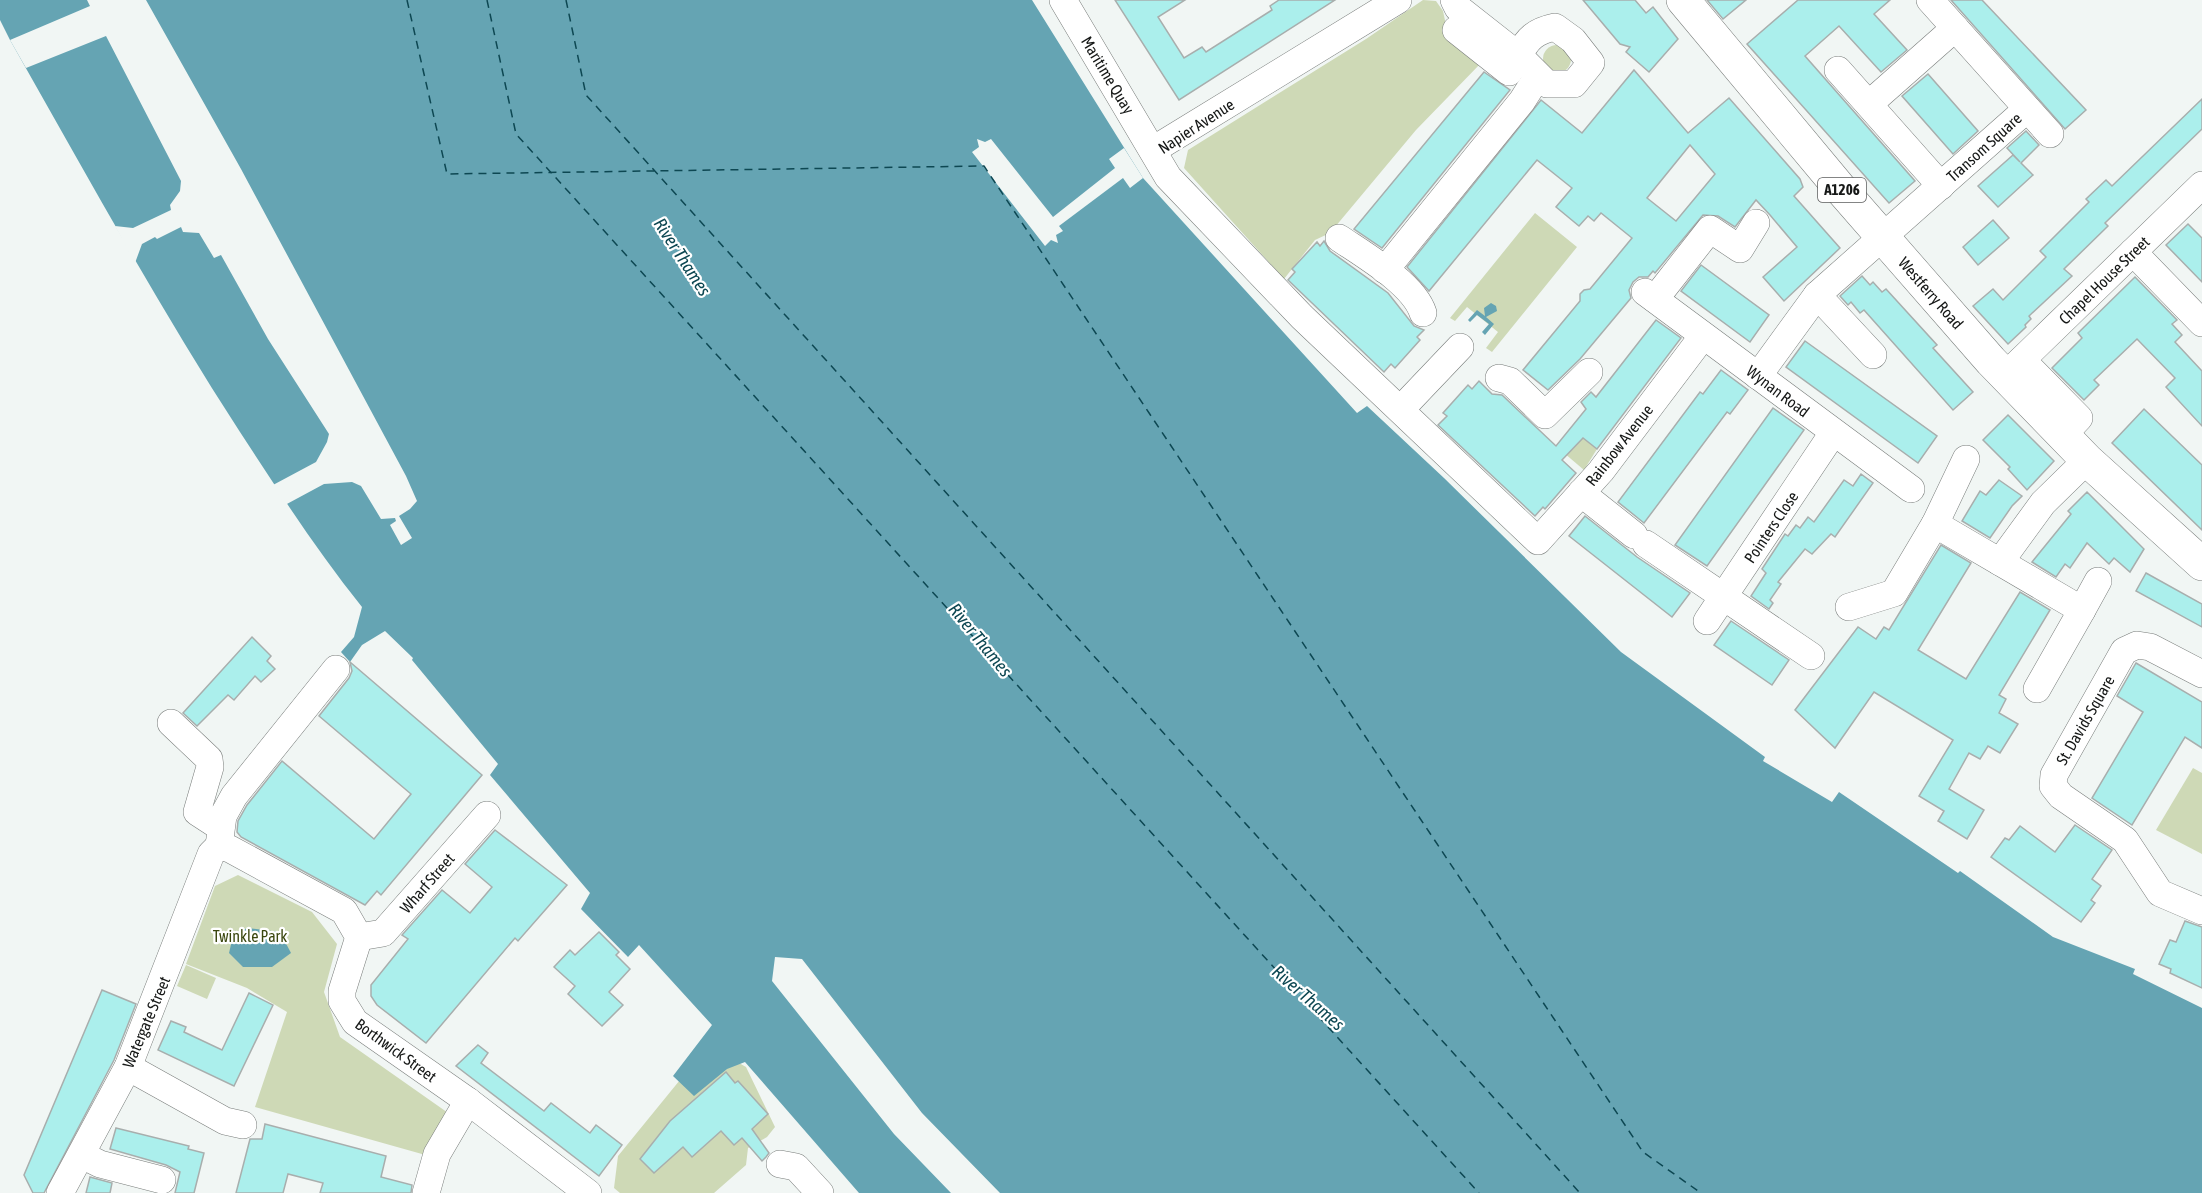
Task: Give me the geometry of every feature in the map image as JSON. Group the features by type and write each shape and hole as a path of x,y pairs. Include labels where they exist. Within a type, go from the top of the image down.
{"main road":[{"name":"Westferry Road","path":"1683,0 1882,237 2013,368 2063,435 2087,460 2202,564"}],"street":[{"name":"Napier Avenue","path":"1398,0 1153,150 1168,177 1278,293 1529,533"},
{"name":"Transom Square","path":"1930,0 2050,134"},
{"name":"Maritime Quay","path":"1066,1 1153,150"},
{"path":"1456,4 1514,64 1538,76 1547,84 1574,84 1591,63 1573,40 1555,27 1542,30 1528,39 1514,64"},
{"path":"1869,104 1955,28"},
{"name":"Transom Square","path":"1838,70 1941,186"},
{"path":"1385,270 1522,101 1538,76"},
{"name":"Transom Square","path":"1758,376 1817,295 2027,109"},
{"name":"Chapel House Street","path":"2013,368 2202,185"},
{"name":"Wynan Road","path":"1756,223 1740,249 1710,229 1650,295 1911,489"},
{"path":"1339,238 1385,270 1419,301 1423,313"},
{"path":"2133,252 2202,323"},
{"path":"1817,295 1873,355"},
{"name":"Rainbow Avenue","path":"1529,533 1538,541 1581,493 1703,336"},
{"path":"1401,409 1460,347"},
{"path":"1499,378 1510,381 1545,415 1589,372"},
{"name":"Pointers Close","path":"1707,621 1833,433"},
{"path":"1849,608 1894,593 1935,524 1966,459"},
{"path":"2000,562 2043,503 2087,460"},
{"path":"1581,493 1640,540 1811,656"},
{"path":"1935,524 2082,610"},
{"path":"2037,689 2098,581"},
{"name":"St. Davids Square","path":"2202,674 2150,647 2137,645 2124,651 2054,775 2053,786 2061,796 2125,840 2160,893 2202,911"},
{"name":"Watergate Street","path":"60,1193 128,1067 234,796 336,669"},
{"path":"171,723 209,759 210,767 197,812 230,849 344,911 359,938"},
{"name":"Wharf Street","path":"359,938 383,933 487,814"},
{"name":"Borthwick Street","path":"359,938 342,991 342,1001 355,1022 468,1101 588,1193"},
{"path":"128,1067 225,1121 243,1125"},
{"path":"426,1193 437,1154 468,1101"},
{"path":"82,1155 100,1164 162,1180"},
{"path":"780,1164 796,1167 820,1193"}],"green space":[{"path":"1423,0 1436,1 1443,11 1447,30 1481,63 1416,130 1330,233 1315,240 1284,279 1184,168 1188,150 1366,39"},
{"path":"1557,45 1567,49 1571,59 1567,69 1557,73 1547,69 1543,59 1547,49"},
{"path":"1535,213 1577,247 1492,352 1486,348 1498,332 1467,307 1455,321 1450,318"},
{"path":"1570,428 1597,449 1584,470 1557,447"},
{"path":"2193,768 2202,773 2202,854 2156,830"},
{"name":"Twinkle Park","path":"238,875 312,912 337,944 324,992 340,1037 451,1115 429,1156 255,1107 287,1012 247,988 186,964 215,886"},
{"path":"186,965 216,978 207,999 177,986"},
{"path":"718,1051 746,1067 775,1127 767,1137 748,1148 746,1165 714,1193 620,1193 614,1188 618,1156 684,1075"}],"water":[{"name":"River Thames","path":"0,0 1032,0 1143,178 1357,413 1367,406 1444,478 1621,652 1765,757 1763,761 1832,802 1839,792 1958,873 1960,871 2053,937 2135,969 2133,974 2202,1008 2202,1193 859,1193 745,1062 727,1069 694,1096 673,1076 712,1025 639,945 628,957 581,909 590,893 490,775 498,764 412,660 413,658 385,631 362,645 350,662 341,652 354,637 362,607 284,499 209,384 122,238 10,40 0,20"},
{"path":"1491,303 1496,306 1497,311 1486,317 1494,324 1485,335 1482,332 1489,324 1477,315 1470,322 1468,320 1477,310 1485,316 1484,308"},
{"path":"247,928 280,932 291,953 272,967 243,967 229,953 233,936"}],"pier":[{"path":"87,0 146,0 241,169 406,476 417,501 399,516 412,538 401,545 390,525 396,521 395,518 381,519 361,486 352,482 324,484 285,505 273,485 316,462 329,434 268,339 221,255 214,258 199,233 183,232 181,227 142,244 135,263 115,226 133,228 171,210 170,205 180,191 181,181 106,36 26,68 10,40 90,6"},
{"path":"977,139 985,142 991,139 1053,217 1115,168 1109,159 1124,148 1143,178 1130,188 1123,178 1059,226 1063,231 1056,235 1058,243 1051,240 1045,246 972,152 979,147"},
{"path":"775,957 802,959 922,1113 1000,1193 951,1193 894,1134 772,981"}],"building":[{"path":"1115,0 1185,0 1158,17 1184,58 1202,47 1206,52 1272,10 1270,6 1279,0 1335,0 1179,100"},
{"path":"1583,0 1635,0 1646,13 1653,7 1678,39 1649,72 1626,52 1630,47 1620,44"},
{"path":"1707,0 1746,0 1723,19"},
{"path":"1798,0 1890,0 1874,14 1907,50 1881,72 1839,26 1805,56 1915,181 1889,203 1747,44"},
{"path":"1951,0 1982,0 2086,110 2065,129"},
{"path":"1634,70 1688,133 1729,98 1800,179 1803,187 1794,196 1840,248 1784,301 1763,277 1797,247 1756,200 1735,227 1718,216 1703,215 1655,273 1653,271 1648,277 1639,277 1633,282 1629,290 1631,298 1580,359 1548,390 1523,370 1580,301 1580,294 1590,289 1632,238 1601,213 1594,221 1588,216 1579,226 1556,207 1572,188 1537,160 1429,291 1407,267 1541,100 1582,133","holes":["1690,145 1715,174 1676,221 1647,198"]},
{"path":"1484,72 1510,90 1382,248 1354,229"},
{"path":"1928,74 1978,131 1953,154 1902,96"},
{"path":"2202,99 2202,129 2105,223 2108,226 2064,269 2072,276 2029,316 2031,319 2025,325 2026,327 2008,344 1973,306 1993,289 2003,300 2046,257 2040,251 2089,202 2086,199 2106,180 2112,186"},
{"path":"2026,131 2039,145 2021,163 2033,175 1998,207 1978,186 2013,155 2020,162 2007,148"},
{"path":"1993,220 2009,238 1978,265 1963,247"},
{"path":"2188,224 2202,238 2202,282 2166,245"},
{"path":"1324,241 1330,251 1388,293 1414,326 1424,330 1417,337 1420,340 1395,368 1391,364 1384,372 1288,280 1295,272 1292,269 1317,242 1320,246"},
{"path":"1701,265 1769,315 1750,342 1681,291"},
{"path":"1862,276 1870,285 1873,282 1882,292 1886,289 1937,345 1933,348 1973,392 1953,410 1864,310 1860,313 1851,302 1848,305 1840,296"},
{"path":"2135,277 2177,320 2172,324 2182,335 2175,342 2202,371 2202,426 2166,387 2175,378 2137,339 2094,380 2099,385 2084,400 2052,368 2082,338 2078,333"},
{"path":"1656,320 1681,338 1597,449 1583,438 1562,460 1576,473 1545,509 1543,507 1535,516 1438,425 1447,416 1443,413 1468,385 1472,389 1479,381 1492,394 1502,395 1556,446 1586,409 1581,402 1591,392 1596,397"},
{"path":"1805,341 1937,436 1918,463 1786,367"},
{"path":"1721,370 1748,390 1730,414 1727,412 1644,523 1618,502 1700,392 1703,394"},
{"path":"1773,408 1804,430 1707,566 1675,545"},
{"path":"2144,409 2202,465 2202,530 2112,443"},
{"path":"2008,415 2054,461 2027,490 2008,469 2010,467 1983,440"},
{"path":"1861,474 1873,483 1835,537 1831,534 1812,554 1805,549 1778,582 1781,584 1770,600 1773,603 1769,609 1751,596 1766,573 1762,569 1785,534 1788,536 1796,525 1800,528 1808,517 1814,522 1844,480 1853,486"},
{"path":"1999,480 2022,496 2012,506 1990,538 1962,521 1980,491 1986,495"},
{"path":"2087,492 2144,549 2130,572 2114,558 2109,564 2087,543 2070,568 2065,564 2056,577 2032,562 2071,514 2068,511"},
{"path":"1585,516 1637,557 1690,593 1672,617 1569,536"},
{"path":"1941,545 1971,563 1918,650 1966,679 2020,592 2050,610 1999,695 2006,699 1999,713 2018,724 2000,753 1988,746 1980,759 1969,753 1949,789 1984,810 1967,839 1938,821 1944,811 1919,796 1953,740 1874,692 1835,748 1795,710 1858,627 1876,639 1884,627 1889,630"},
{"path":"2146,573 2202,604 2202,627 2136,591"},
{"path":"1731,621 1789,660 1772,685 1714,645"},
{"path":"252,637 271,656 267,661 275,669 261,682 255,676 234,700 228,695 197,726 183,713"},
{"path":"350,662 482,775 381,895 377,891 365,905 241,837 237,832 238,821 247,805 282,761 374,839 411,794 319,716 349,678 352,671"},
{"path":"2136,663 2202,702 2202,748 2185,737 2132,825 2092,798 2143,712 2117,696"},
{"path":"2075,825 2112,850 2092,879 2101,886 2091,900 2095,903 2081,922 1991,857 2005,838 2009,840 2020,826 2055,852"},
{"path":"495,830 567,885 518,941 515,938 426,1043 377,1005 371,996 371,985 408,939 402,935 442,890 470,913 492,887 465,864"},
{"path":"2185,921 2202,927 2202,988 2170,973 2171,969 2159,964 2170,940 2176,942"},
{"path":"599,932 619,952 616,955 630,969 609,992 623,1005 602,1026 568,994 575,986 554,967 570,950 575,955"},
{"path":"102,990 136,1004 114,1060 44,1193 33,1193 24,1175"},
{"path":"249,993 273,1005 234,1086 158,1050 171,1021 186,1027 184,1032 222,1050"},
{"path":"478,1045 488,1053 481,1063 544,1111 551,1103 590,1133 596,1125 622,1145 599,1176 456,1066"},
{"path":"726,1072 735,1083 738,1081 768,1114 752,1129 769,1153 762,1161 742,1138 734,1145 721,1131 692,1157 683,1147 654,1173 640,1159 670,1121"},
{"path":"265,1124 386,1156 381,1177 412,1185 411,1193 320,1193 323,1183 288,1174 283,1193 236,1193 250,1139 262,1139"},
{"path":"116,1128 189,1146 188,1149 204,1153 194,1193 175,1193 180,1172 166,1165 110,1149"},
{"path":"90,1177 112,1183 110,1193 86,1193"}],"ferry route":[{"path":"407,0 447,174 984,166 1643,1152 1701,1193"},
{"path":"487,0 516,134 1479,1193"},
{"path":"566,0 586,95 1580,1193"}]}
